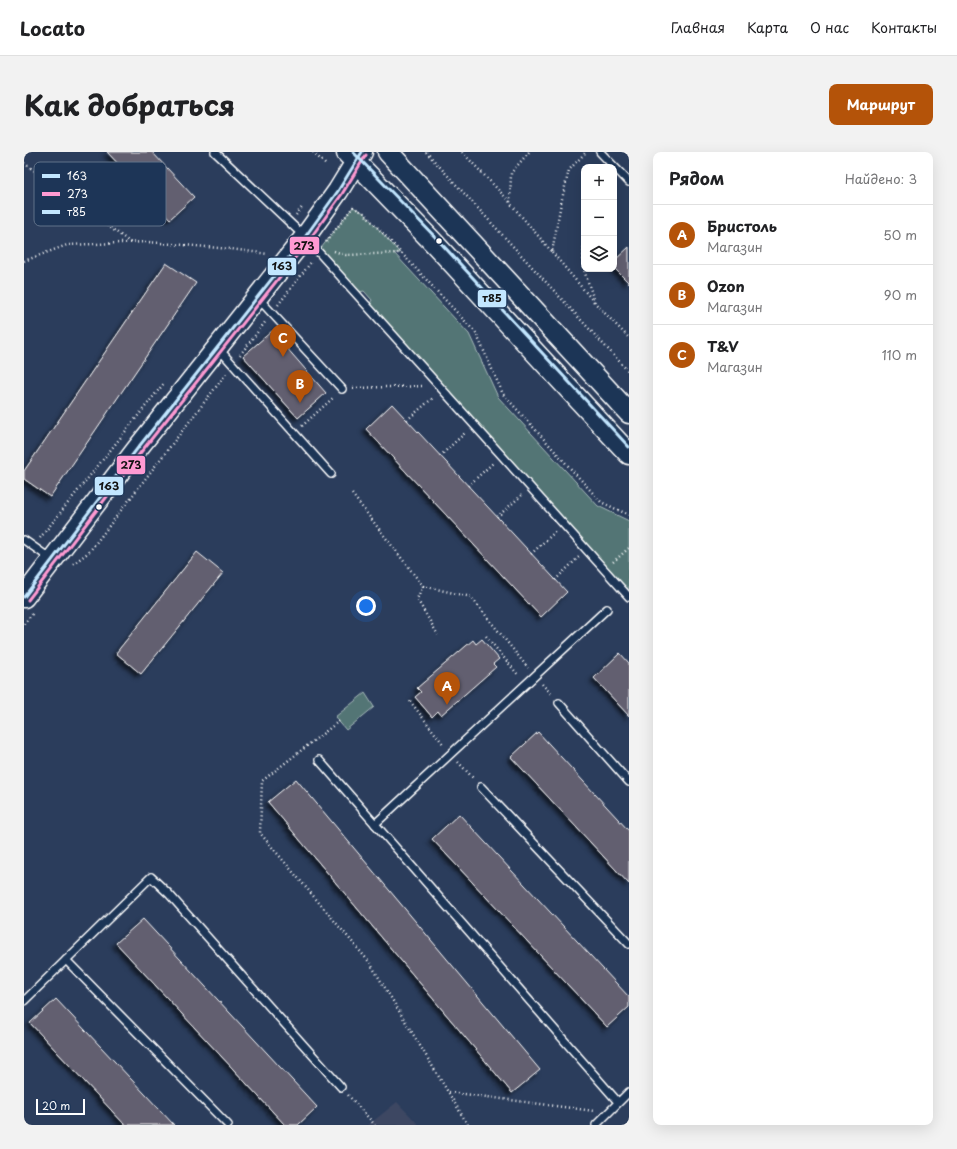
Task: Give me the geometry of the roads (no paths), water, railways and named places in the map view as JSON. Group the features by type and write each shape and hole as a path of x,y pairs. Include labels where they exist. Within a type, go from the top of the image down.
{"main road":[{"path":"388,152 629,413"},
{"path":"29,604 53,560 137,449 305,237 338,191 355,155 434,243 629,454"}],"lane":[{"path":"215,152 320,250 440,388 629,597"},
{"path":"600,152 629,182"},
{"path":"257,297 342,389"},
{"path":"218,348 331,474"},
{"path":"24,540 53,560"},
{"path":"375,824 607,609"},
{"path":"559,703 629,782"},
{"path":"319,760 618,1102"},
{"path":"481,787 629,944"},
{"path":"24,1001 151,877 169,894 341,1087"},
{"path":"66,960 228,1125"},
{"path":"596,1125 629,1092"}],"place":[{"name":"T&V","path":"283,357"},
{"name":"Ozon","path":"300,403"},
{"name":"Бристоль","path":"447,705"}]}
